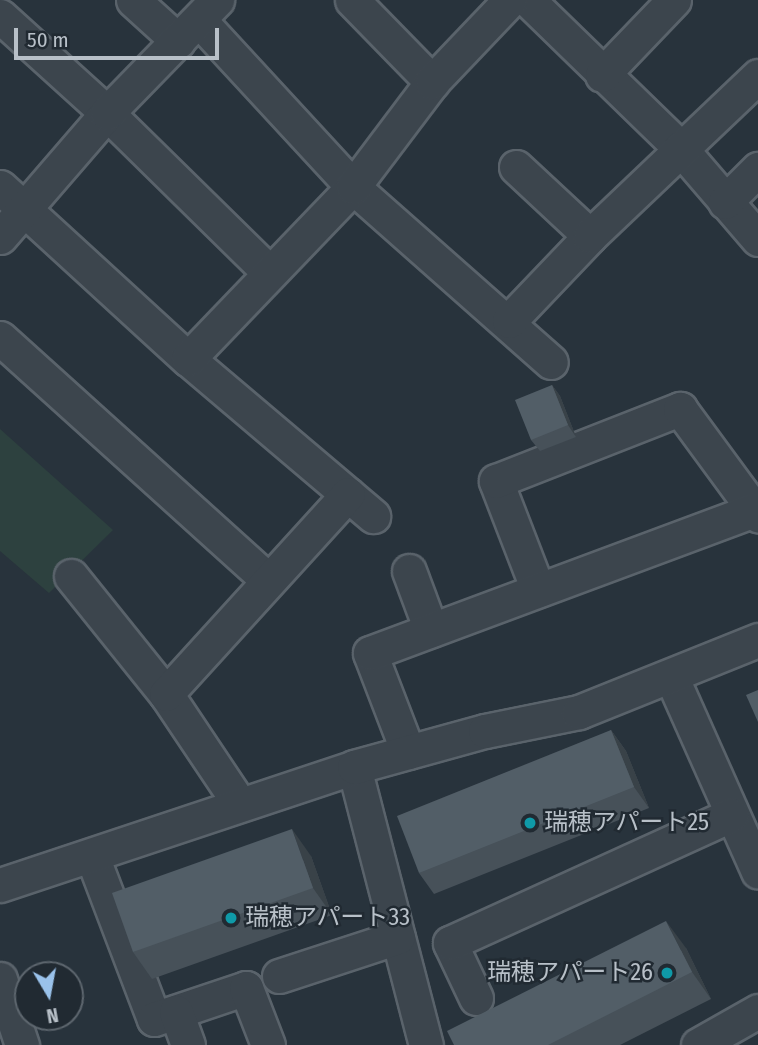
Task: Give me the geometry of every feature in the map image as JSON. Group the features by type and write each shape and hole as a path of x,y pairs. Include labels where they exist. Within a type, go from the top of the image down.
{"street":[{"path":"133,0 198,20 353,187 509,321 551,362"},
{"path":"352,0 432,82"},
{"path":"188,359 353,187 432,82 510,0"},
{"path":"528,0 602,75 680,148 758,239"},
{"path":"602,75 674,0"},
{"path":"0,16 107,113 269,272"},
{"path":"0,237 12,198 107,113 198,20"},
{"path":"509,321 590,236 758,76"},
{"path":"516,167 590,236"},
{"path":"725,202 758,170"},
{"path":"12,198 188,359 373,516"},
{"path":"0,338 267,579"},
{"path":"408,752 370,653 756,513 680,409 496,481 538,590"},
{"path":"166,694 267,579 348,494"},
{"path":"410,571 432,630"},
{"path":"71,576 166,694 239,803"},
{"path":"0,886 354,766 579,712 758,640"},
{"path":"671,676 741,815 758,871"},
{"path":"354,766 426,1045"},
{"path":"476,998 450,943 741,815"},
{"path":"92,856 154,1019 246,988 268,1045"},
{"path":"279,976 398,937"},
{"path":"0,978 22,1045"},
{"path":"698,1045 758,1011"},
{"path":"176,1012 188,1045"}],"green space":[{"path":"0,429 113,530 49,593 0,551"}],"building":[{"path":"552,385 568,425 531,440 515,400"},
{"path":"758,690 758,722 746,695"},
{"path":"611,730 634,787 419,873 397,816"},
{"path":"292,829 313,888 133,952 112,893"},
{"path":"666,921 692,972 548,1045 454,1045 447,1031"}],"place":[{"name":"瑞穂アパート25","path":"530,823"},
{"name":"瑞穂アパート33","path":"231,918"},
{"name":"瑞穂アパート26","path":"667,973"}]}
